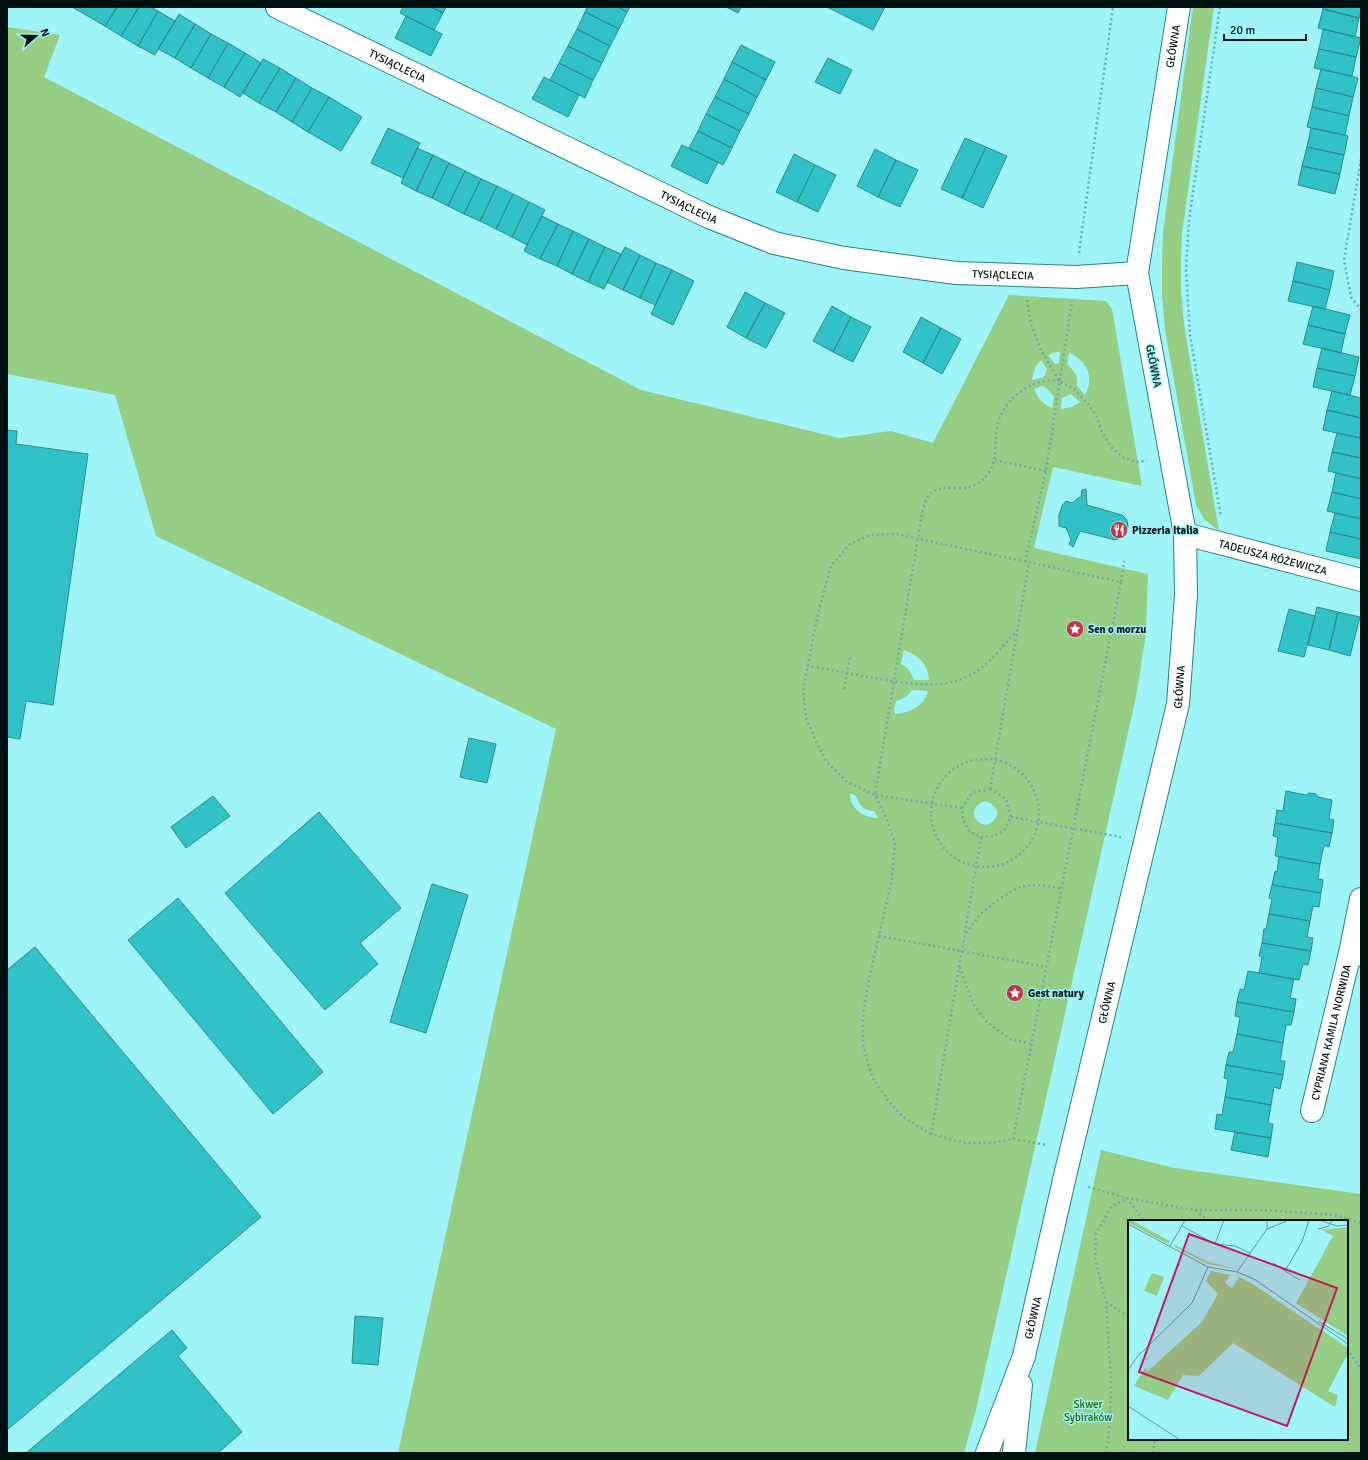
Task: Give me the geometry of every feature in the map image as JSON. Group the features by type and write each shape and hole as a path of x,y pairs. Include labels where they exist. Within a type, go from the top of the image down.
{"street":[{"name":"TYSIĄCLECIA","path":"277,7 709,217 774,243 844,258 956,273 1076,277 1137,273"},
{"name":"GŁÓWNA","path":"1014,1453 1024,1356 1071,1149 1178,704 1186,595 1185,534 1137,273 1179,7"},
{"name":"TADEUSZA RÓŻEWICZA","path":"1185,534 1361,580"},
{"name":"CYPRIANA KAMILA NORWIDA","path":"1312,1111 1355,954 1361,899"},
{"name":"GŁÓWNA","path":"987,1453 1024,1356"}],"path":[{"path":"1025,562 1046,471 1076,277 1113,7"},
{"path":"1220,7 1189,220 1186,270 1190,335 1222,522"},
{"path":"1361,158 1344,260 1350,297 1361,310"},
{"path":"1028,275 1027,300 1031,324 1040,348 1060,381"},
{"path":"1071,1149 1013,1138 991,1143 966,1143 931,1134 902,1117 872,1077 863,1045 863,1014 869,980 892,880 895,843 887,820 875,795 922,514 926,499 934,490 944,487 970,487 982,481 990,470 994,460 996,429 999,418 1007,404 1017,394 1029,386 1045,380 1060,381 1073,388 1089,405 1096,415 1102,432 1111,447 1124,458 1137,462 1171,457"},
{"path":"994,460 1046,471"},
{"path":"962,808 875,795 847,782 826,761 806,718 803,690 817,618 831,566 850,544 870,535 896,534 1121,582"},
{"path":"1013,1138 1074,829 1124,561"},
{"path":"990,789 1029,563"},
{"path":"807,666 894,682 922,685 943,683 966,678 981,668 1018,629"},
{"path":"844,689 850,657"},
{"path":"978,759 996,759 1011,765 1025,775 1034,789 1040,805 1039,823 1034,839 1024,852 1010,862 993,868 976,867 960,862 946,851 936,837 931,821 931,804 937,787 947,774 961,764 978,759"},
{"path":"990,789 1006,799 1010,817 1005,829 994,836 982,837 970,832 963,821 962,808 972,793 990,789"},
{"path":"1010,817 1109,835"},
{"path":"931,1134 982,837"},
{"path":"965,934 981,914 1007,894 1020,887 1035,885 1062,889"},
{"path":"879,936 1047,967"},
{"path":"960,966 975,1007 987,1022 1010,1039 1032,1044"},
{"path":"1064,1180 1127,1198 1195,1210 1263,1210 1335,1215 1361,1223"},
{"path":"1127,1198 1143,1220"},
{"path":"1106,1453 1110,1425 1111,1380 1106,1302 1095,1259 1096,1234 1111,1208 1127,1198"},
{"path":"1195,1210 1208,1220"},
{"path":"1106,1302 1128,1315"},
{"path":"1348,1350 1361,1369"},
{"path":"1153,1453 1155,1440"}],"green space":[{"path":"1193,7 1214,7 1182,233 1181,291 1184,324 1219,531 1204,519 1196,505 1165,330 1162,296 1163,232"},
{"path":"7,27 60,35 44,77 641,390 839,438 891,431 933,443 1009,295 1106,301 1112,309 1142,486 1053,467 1034,548 1148,574 1146,633 1136,697 976,1410 964,1453 398,1453 556,729 156,536 115,395 7,374","holes":["1060,352 1059,363 1055,364 1048,355","1069,352 1080,360 1088,370 1089,382 1085,395 1077,386 1074,371 1067,364","1041,360 1047,369 1044,377 1032,380 1037,365","1042,386 1045,387 1054,396 1052,408 1041,401 1034,389","1071,394 1080,402 1072,407 1061,409 1062,398","904,650 918,657 927,669 929,680 914,680 909,670 901,664","912,690 928,691 924,701 916,708 895,714 894,710 896,701 909,694","850,793 856,796 860,805 865,809 874,811 878,818 867,816 858,812 852,804","985,801 997,810 997,816 995,819 985,825 976,820 974,810 978,805"]},
{"name":"Skwer Sybiraków","path":"1101,1150 1175,1168 1361,1194 1361,1453 1035,1453"}],"building":[{"path":"72,7 117,7 105,26"},
{"path":"117,7 139,7 121,36 105,26"},
{"path":"139,7 151,7 158,11 138,46 121,36"},
{"path":"403,7 431,7 443,13 434,30 400,13"},
{"path":"431,7 446,7 443,13"},
{"path":"587,7 618,7 627,12 619,29 585,12"},
{"path":"618,7 630,7 627,12"},
{"path":"726,7 741,7 738,13"},
{"path":"827,7 885,7 873,30"},
{"path":"1323,7 1361,7 1361,11 1359,18 1323,9"},
{"path":"1323,9 1359,18 1355,37 1318,28"},
{"path":"158,11 175,21 155,55 138,46"},
{"path":"585,12 619,29 610,46 577,29"},
{"path":"179,14 195,24 175,58 158,49"},
{"path":"406,16 442,34 431,56 395,38"},
{"path":"195,24 211,34 191,68 175,58"},
{"path":"577,29 610,46 602,63 568,46"},
{"path":"1323,29 1361,38 1356,57 1319,49"},
{"path":"211,34 228,43 208,78 191,68"},
{"path":"228,43 245,53 224,87 208,78"},
{"path":"741,45 775,62 766,80 732,62"},
{"path":"568,46 602,63 593,80 559,63"},
{"path":"1319,49 1356,57 1352,76 1314,68"},
{"path":"245,53 261,63 240,97 224,87"},
{"path":"828,58 852,70 840,94 815,82"},
{"path":"263,59 280,68 259,103 243,93"},
{"path":"732,62 766,80 757,97 724,79"},
{"path":"559,63 593,80 585,98 550,80"},
{"path":"280,68 296,78 276,112 259,103"},
{"path":"1321,69 1358,78 1353,97 1316,88"},
{"path":"544,77 579,95 568,117 532,99"},
{"path":"296,78 312,88 292,122 276,112"},
{"path":"724,79 757,97 749,114 715,97"},
{"path":"312,88 329,97 308,132 292,122"},
{"path":"1316,88 1353,97 1349,116 1312,107"},
{"path":"329,97 362,117 341,151 308,132"},
{"path":"715,97 749,114 740,131 706,114"},
{"path":"1312,107 1349,116 1345,135 1307,127"},
{"path":"706,114 740,131 732,148 698,131"},
{"path":"388,128 420,143 403,178 371,163"},
{"path":"1311,128 1348,136 1344,155 1307,147"},
{"path":"698,131 732,148 723,165 689,148"},
{"path":"965,138 986,147 962,198 941,189"},
{"path":"682,145 718,162 707,184 671,166"},
{"path":"986,147 1007,156 983,208 962,198"},
{"path":"1307,147 1344,155 1340,174 1302,166"},
{"path":"417,148 433,155 416,191 401,183"},
{"path":"875,149 896,160 878,197 857,186"},
{"path":"794,154 815,165 797,202 776,192"},
{"path":"433,155 449,163 432,198 416,191"},
{"path":"896,160 918,170 900,207 878,197"},
{"path":"449,163 465,171 448,206 432,198"},
{"path":"815,165 836,175 818,212 797,202"},
{"path":"1302,166 1340,174 1335,194 1298,185"},
{"path":"465,171 481,179 464,214 448,206"},
{"path":"481,179 497,186 480,221 464,214"},
{"path":"497,186 513,194 496,229 480,221"},
{"path":"513,194 529,202 512,237 496,229"},
{"path":"529,202 545,210 527,245 512,237"},
{"path":"542,216 558,224 540,259 524,251"},
{"path":"558,224 573,231 557,266 540,259"},
{"path":"573,231 589,239 572,274 557,266"},
{"path":"589,239 605,247 588,282 572,274"},
{"path":"605,247 621,254 604,289 588,282"},
{"path":"625,247 640,255 623,290 607,282"},
{"path":"640,255 656,263 640,298 623,290"},
{"path":"1297,262 1334,271 1330,290 1293,281"},
{"path":"656,263 672,270 655,305 640,298"},
{"path":"672,270 694,281 673,325 651,314"},
{"path":"1293,281 1330,290 1325,309 1288,301"},
{"path":"745,292 765,303 746,338 727,327"},
{"path":"765,303 785,313 766,348 746,338"},
{"path":"832,306 851,317 833,352 813,341"},
{"path":"1313,306 1350,315 1345,334 1308,325"},
{"path":"851,317 871,327 853,362 833,352"},
{"path":"921,317 941,328 923,363 903,352"},
{"path":"1308,325 1345,334 1341,353 1303,344"},
{"path":"941,328 961,339 942,374 923,363"},
{"path":"1322,348 1359,357 1355,376 1317,368"},
{"path":"1317,368 1355,376 1350,395 1313,387"},
{"path":"1332,391 1361,398 1361,418 1327,410"},
{"path":"1327,410 1361,418 1360,438 1323,430"},
{"path":"7,430 17,431 16,444 88,454 53,705 26,701 20,739 7,737"},
{"path":"1337,433 1361,438 1361,458 1332,452"},
{"path":"1332,452 1361,458 1361,479 1328,471"},
{"path":"1336,473 1361,479 1361,499 1332,492"},
{"path":"1086,489 1087,505 1122,515 1127,520 1127,532 1121,538 1115,540 1080,531 1073,547 1069,544 1071,539 1066,528 1059,526 1059,515 1062,506 1066,501 1072,503 1081,496 1082,490"},
{"path":"1332,492 1361,499 1361,519 1327,511"},
{"path":"1335,513 1361,519 1361,539 1330,532"},
{"path":"1330,532 1361,539 1361,559 1326,551"},
{"path":"1317,607 1338,612 1329,650 1308,645"},
{"path":"1289,609 1315,616 1304,657 1278,651"},
{"path":"1338,612 1360,617 1350,656 1329,650"},
{"path":"469,738 496,744 487,783 460,777"},
{"path":"1286,791 1306,795 1309,793 1316,794 1318,797 1332,800 1329,819 1334,820 1332,833 1275,823 1277,810 1283,811"},
{"path":"213,796 230,816 186,848 171,827"},
{"path":"319,812 401,908 360,943 378,964 325,1010 225,893"},
{"path":"1275,823 1332,833 1329,847 1324,845 1320,864 1275,856 1278,837 1273,836"},
{"path":"1279,857 1320,864 1318,879 1323,880 1321,893 1272,885 1275,871 1277,872"},
{"path":"432,884 468,895 426,1033 390,1022"},
{"path":"1272,885 1321,893 1319,907 1313,906 1310,921 1269,914 1272,899 1269,898"},
{"path":"178,898 323,1072 273,1114 128,940"},
{"path":"1269,914 1310,921 1307,937 1313,938 1311,951 1262,943 1264,929 1266,929"},
{"path":"1262,943 1311,951 1308,965 1303,964 1299,980 1259,973 1262,957 1259,956"},
{"path":"35,947 261,1217 7,1430 7,970"},
{"path":"1248,971 1294,979 1290,998 1296,999 1294,1012 1237,1002 1240,989 1244,990"},
{"path":"1237,1002 1294,1012 1291,1025 1286,1025 1283,1043 1237,1034 1240,1017 1235,1016"},
{"path":"1237,1034 1283,1043 1280,1061 1285,1061 1283,1075 1226,1065 1229,1052 1233,1052"},
{"path":"1226,1065 1283,1075 1280,1089 1274,1087 1271,1105 1225,1097 1228,1079 1224,1078"},
{"path":"1225,1097 1271,1105 1268,1123 1273,1124 1271,1138 1215,1129 1217,1114 1222,1115"},
{"path":"1235,1132 1271,1138 1268,1157 1231,1150"},
{"path":"355,1316 383,1318 378,1365 352,1363"},
{"path":"172,1330 187,1348 178,1356 242,1432 218,1453 26,1453"}],"place":[{"name":"Pizzeria Italia","path":"1119,530"},
{"name":"Sen o morzu","path":"1075,629"},
{"name":"Gest natury","path":"1015,993"}]}
